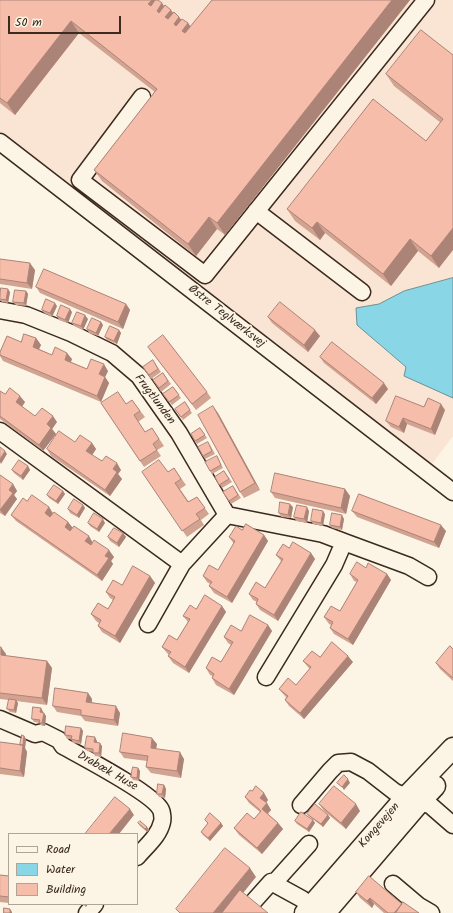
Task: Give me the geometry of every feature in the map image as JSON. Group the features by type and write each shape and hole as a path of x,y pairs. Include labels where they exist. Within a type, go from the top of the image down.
{"main road":[{"name":"Kongevejen","path":"315,911 412,800 453,748"},
{"name":"Kongevejen","path":"412,800 453,768"}],"street":[{"path":"142,97 80,180 205,275 426,0"},
{"name":"Østre Teglværksvej","path":"0,142 453,492"},
{"path":"256,211 362,292"},
{"name":"Frugtlunden","path":"0,310 26,315 78,336 112,353 139,376 179,433 227,515"},
{"path":"0,431 182,564"},
{"path":"148,624 182,564 227,515 323,534 409,566 428,577"},
{"path":"266,677 334,565 344,542"},
{"name":"Drabæk Huse","path":"0,719 35,734 43,732 59,740 63,746 118,777 151,798 161,809 162,821 158,833 138,856"},
{"path":"301,805 338,763 351,762 368,771 395,792 412,800 430,805 453,825"},
{"path":"254,901 271,882 274,884 309,844"},
{"name":"Kongevejen","path":"274,884 302,899 315,911"},
{"path":"393,884 431,913"},
{"path":"88,913 94,905"}],"shaded area":[{"path":"0,0 453,0 453,278 404,291 379,304 356,308 379,345 406,367 404,376 453,398 453,436 429,468 0,134"}],"water":[{"path":"453,278 453,398 404,376 406,367 357,325 356,308 379,304 404,291"}],"building":[{"path":"0,0 152,0 148,4 151,6 155,0 158,0 162,3 157,11 159,13 165,5 171,10 165,17 168,19 174,12 179,17 174,24 176,26 182,19 188,23 182,31 185,33 212,0 392,0 217,223 209,217 188,244 94,170 157,89 71,21 7,103 0,98"},
{"path":"421,30 453,55 453,228 431,256 410,239 383,274 317,222 312,228 287,209 373,99 426,141 443,119 386,74"},
{"path":"0,259 30,263 27,283 0,279"},
{"path":"44,269 126,304 118,322 36,287"},
{"path":"1,288 8,289 6,300 0,299"},
{"path":"15,290 26,291 24,303 13,302"},
{"path":"46,299 55,303 50,313 42,310"},
{"path":"280,302 315,330 304,345 268,317"},
{"path":"61,305 70,309 65,320 57,316"},
{"path":"77,312 85,315 81,326 72,323"},
{"path":"92,318 101,322 96,333 87,329"},
{"path":"110,326 119,330 114,341 105,337"},
{"path":"24,334 36,338 33,347 52,355 55,347 67,353 65,360 87,369 91,359 104,364 99,374 105,377 97,396 0,355 7,336 21,342"},
{"path":"163,335 207,392 192,404 148,347"},
{"path":"332,342 384,383 372,398 320,357"},
{"path":"153,360 158,369 149,375 143,367"},
{"path":"163,373 168,381 159,388 153,380"},
{"path":"173,387 179,395 169,402 163,394"},
{"path":"10,388 20,396 16,402 35,416 42,408 53,416 47,424 51,428 39,445 0,416 0,391 5,394"},
{"path":"118,392 126,404 132,400 140,411 134,415 145,432 152,428 159,439 153,444 157,450 140,461 101,403"},
{"path":"396,396 424,407 428,398 441,404 431,429 403,418 399,427 386,421"},
{"path":"185,402 190,410 181,417 175,409"},
{"path":"213,406 255,483 240,492 198,415"},
{"path":"200,428 205,435 195,441 191,434"},
{"path":"59,431 75,442 80,435 92,443 86,451 102,461 106,456 117,463 113,469 117,472 105,490 47,449"},
{"path":"208,442 212,451 203,456 198,447"},
{"path":"0,447 5,451 0,459"},
{"path":"217,456 221,465 210,471 205,462"},
{"path":"19,460 28,466 21,476 12,470"},
{"path":"159,460 168,472 174,468 181,479 175,483 188,502 197,497 205,508 196,514 200,519 182,531 142,472"},
{"path":"224,471 229,479 219,485 215,477"},
{"path":"275,473 345,489 341,508 271,492"},
{"path":"0,475 13,484 9,490 13,493 0,510"},
{"path":"54,485 63,491 56,501 47,495"},
{"path":"233,486 238,495 229,501 223,492"},
{"path":"359,494 441,525 434,542 352,511"},
{"path":"32,495 49,507 45,513 50,517 54,512 68,522 65,527 70,531 74,526 89,536 85,541 91,545 94,540 109,550 105,556 109,558 97,575 11,515 23,498 27,501"},
{"path":"74,499 83,505 77,515 68,509"},
{"path":"280,502 290,504 288,515 279,513"},
{"path":"297,505 307,507 304,519 294,517"},
{"path":"313,509 323,511 321,523 311,521"},
{"path":"94,513 103,519 97,529 88,523"},
{"path":"332,513 342,515 340,527 330,525"},
{"path":"246,524 264,535 227,597 209,586 212,582 203,576 209,565 218,570 235,541 229,537 236,526 242,530"},
{"path":"114,528 123,533 117,543 108,537"},
{"path":"293,542 311,553 274,615 256,604 258,599 249,594 256,582 265,588 283,559 276,555 283,544 289,548"},
{"path":"357,562 366,568 368,563 387,574 348,639 330,628 333,622 324,617 331,606 340,611 358,580 350,574"},
{"path":"133,566 150,576 115,636 98,626 101,620 91,614 98,603 108,609 115,597 106,592 113,580 122,585"},
{"path":"205,595 222,606 185,667 168,656 171,652 162,647 169,635 177,640 190,619 183,616 190,605 196,609"},
{"path":"250,615 268,625 229,689 212,678 214,674 206,668 212,657 221,662 233,642 224,637 231,625 241,631"},
{"path":"332,642 348,656 300,713 285,700 288,696 279,689 288,678 296,685 311,667 303,661 312,651 320,657"},
{"path":"450,646 453,649 453,678 436,663"},
{"path":"0,647 1,655 47,661 42,698 0,693"},
{"path":"55,688 88,693 86,702 116,706 114,720 81,715 81,710 53,706"},
{"path":"9,699 16,700 14,710 7,709"},
{"path":"33,707 41,708 40,712 44,713 42,723 39,723 40,720 32,719"},
{"path":"66,726 81,728 79,741 71,739 72,736 65,735"},
{"path":"123,733 152,738 151,748 180,752 177,771 146,767 148,756 120,752"},
{"path":"22,735 24,736 23,745 20,745"},
{"path":"87,736 95,737 94,742 100,743 99,753 93,753 93,749 85,748"},
{"path":"0,742 23,745 20,771 0,768"},
{"path":"133,767 138,768 137,778 131,777"},
{"path":"344,775 348,779 342,787 337,783"},
{"path":"158,784 164,785 162,794 157,794"},
{"path":"256,786 264,793 260,798 267,803 262,809 278,823 257,848 234,828 247,813 254,819 261,811 245,797 250,790 252,791"},
{"path":"334,786 356,804 341,823 319,804"},
{"path":"115,797 130,809 110,833 86,833"},
{"path":"315,804 328,815 321,824 307,814"},
{"path":"301,812 313,820 307,829 295,821"},
{"path":"210,813 221,823 208,838 201,832 208,823 205,820"},
{"path":"140,821 147,827 145,829 138,823"},
{"path":"225,848 250,868 213,913 180,913 176,909"},
{"path":"0,875 8,876 8,897 0,896"},
{"path":"369,876 402,904 394,913 388,913 370,898 367,901 356,892"},
{"path":"240,890 268,913 222,913"},
{"path":"403,902 419,913 396,913"},
{"path":"4,908 10,909 10,913 4,913"}]}
